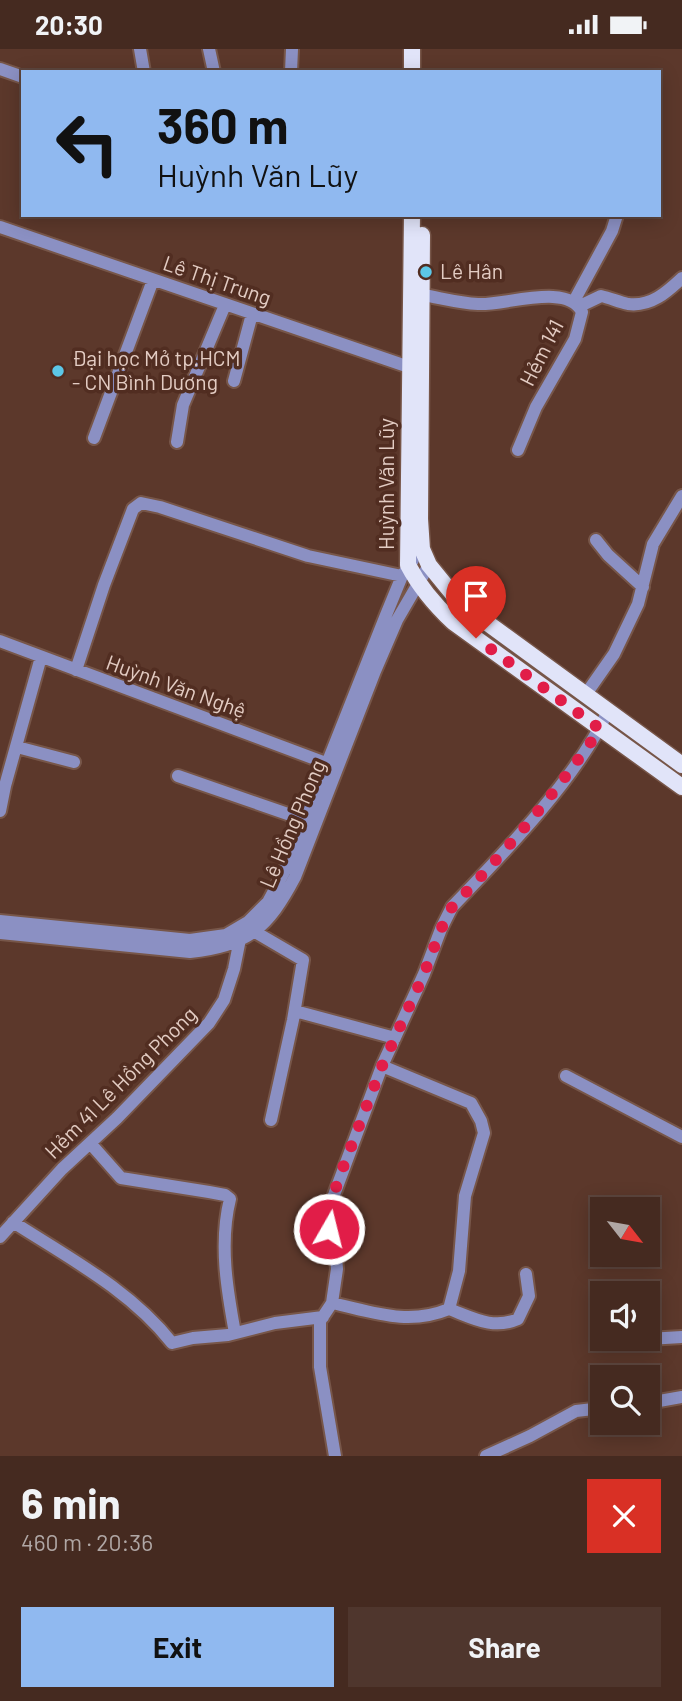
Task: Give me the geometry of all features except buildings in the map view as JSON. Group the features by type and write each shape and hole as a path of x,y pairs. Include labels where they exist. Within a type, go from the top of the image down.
{"main road":[{"path":"412,49 412,70"},
{"path":"422,49 422,70"},
{"name":"Huỳnh Văn Lũy","path":"412,217 416,367"},
{"name":"Huỳnh Văn Lũy","path":"409,574 416,367 422,295 422,217"},
{"path":"416,367 420,519 425,557 460,603 682,765"},
{"path":"409,574 453,622 682,787"}],"street":[{"path":"140,49 144,70"},
{"path":"209,49 214,70"},
{"path":"291,70 292,49"},
{"path":"0,69 21,76"},
{"path":"577,303 616,217"},
{"name":"Lê Thị Trung","path":"0,227 225,305 416,367"},
{"path":"577,303 601,296 627,304 640,303 663,296 682,278"},
{"path":"94,438 153,280"},
{"name":"Hẻm 141","path":"422,295 480,305 558,297 577,303 582,312 575,339 536,407 518,450"},
{"path":"177,442 183,405 225,305"},
{"path":"234,381 252,314"},
{"path":"586,695 614,654 638,604 653,544 682,496"},
{"path":"76,670 109,572 134,509 141,503 308,556 409,574"},
{"path":"596,540 608,555 643,587"},
{"name":"Lê Hồng Phong","path":"409,574 425,557"},
{"name":"Lê Hồng Phong","path":"0,921 190,940 226,935 248,922 268,902 284,872 304,820 333,766 397,620 409,574 425,557"},
{"name":"Huỳnh Văn Nghệ","path":"0,641 333,766"},
{"path":"0,811 41,657"},
{"path":"335,1456 320,1367 320,1321 332,1303 336,1284 337,1255 329,1229 331,1203 382,1066 452,907 524,829 571,771 600,729 608,711"},
{"path":"17,747 74,762"},
{"name":"Lê Hồng Phong","path":"0,933 190,952 217,949 255,932 278,909 295,877 333,766"},
{"path":"178,776 304,820"},
{"path":"255,932 303,960 295,1011 271,1120"},
{"name":"Hẻm 41 Lê Hồng Phong","path":"0,1237 62,1169 125,1110 209,1023 224,1000 240,939"},
{"path":"295,1011 395,1038"},
{"path":"382,1066 471,1103 481,1121 484,1133 465,1196 459,1271 449,1309"},
{"path":"566,1076 682,1137"},
{"path":"90,1143 121,1178 225,1195 230,1199 225,1234 225,1275 235,1333"},
{"path":"13,1222 118,1290 172,1343 235,1333 275,1323 323,1317"},
{"path":"332,1303 396,1317 429,1317 449,1309 493,1325 506,1325 518,1319 528,1296 526,1274"},
{"path":"660,1339 682,1338"},
{"path":"660,1401 682,1397"},
{"path":"486,1456 576,1411 590,1409"}],"place":[{"name":"Lê Hân","path":"426,272"},
{"name":"Đại học Mở tp.HCM - CN Bình Dương","path":"58,371"}],"route":[{"path":"329,1229 328,1217 339,1178 382,1066 452,907 524,829 571,771 600,729 476,638"}]}
